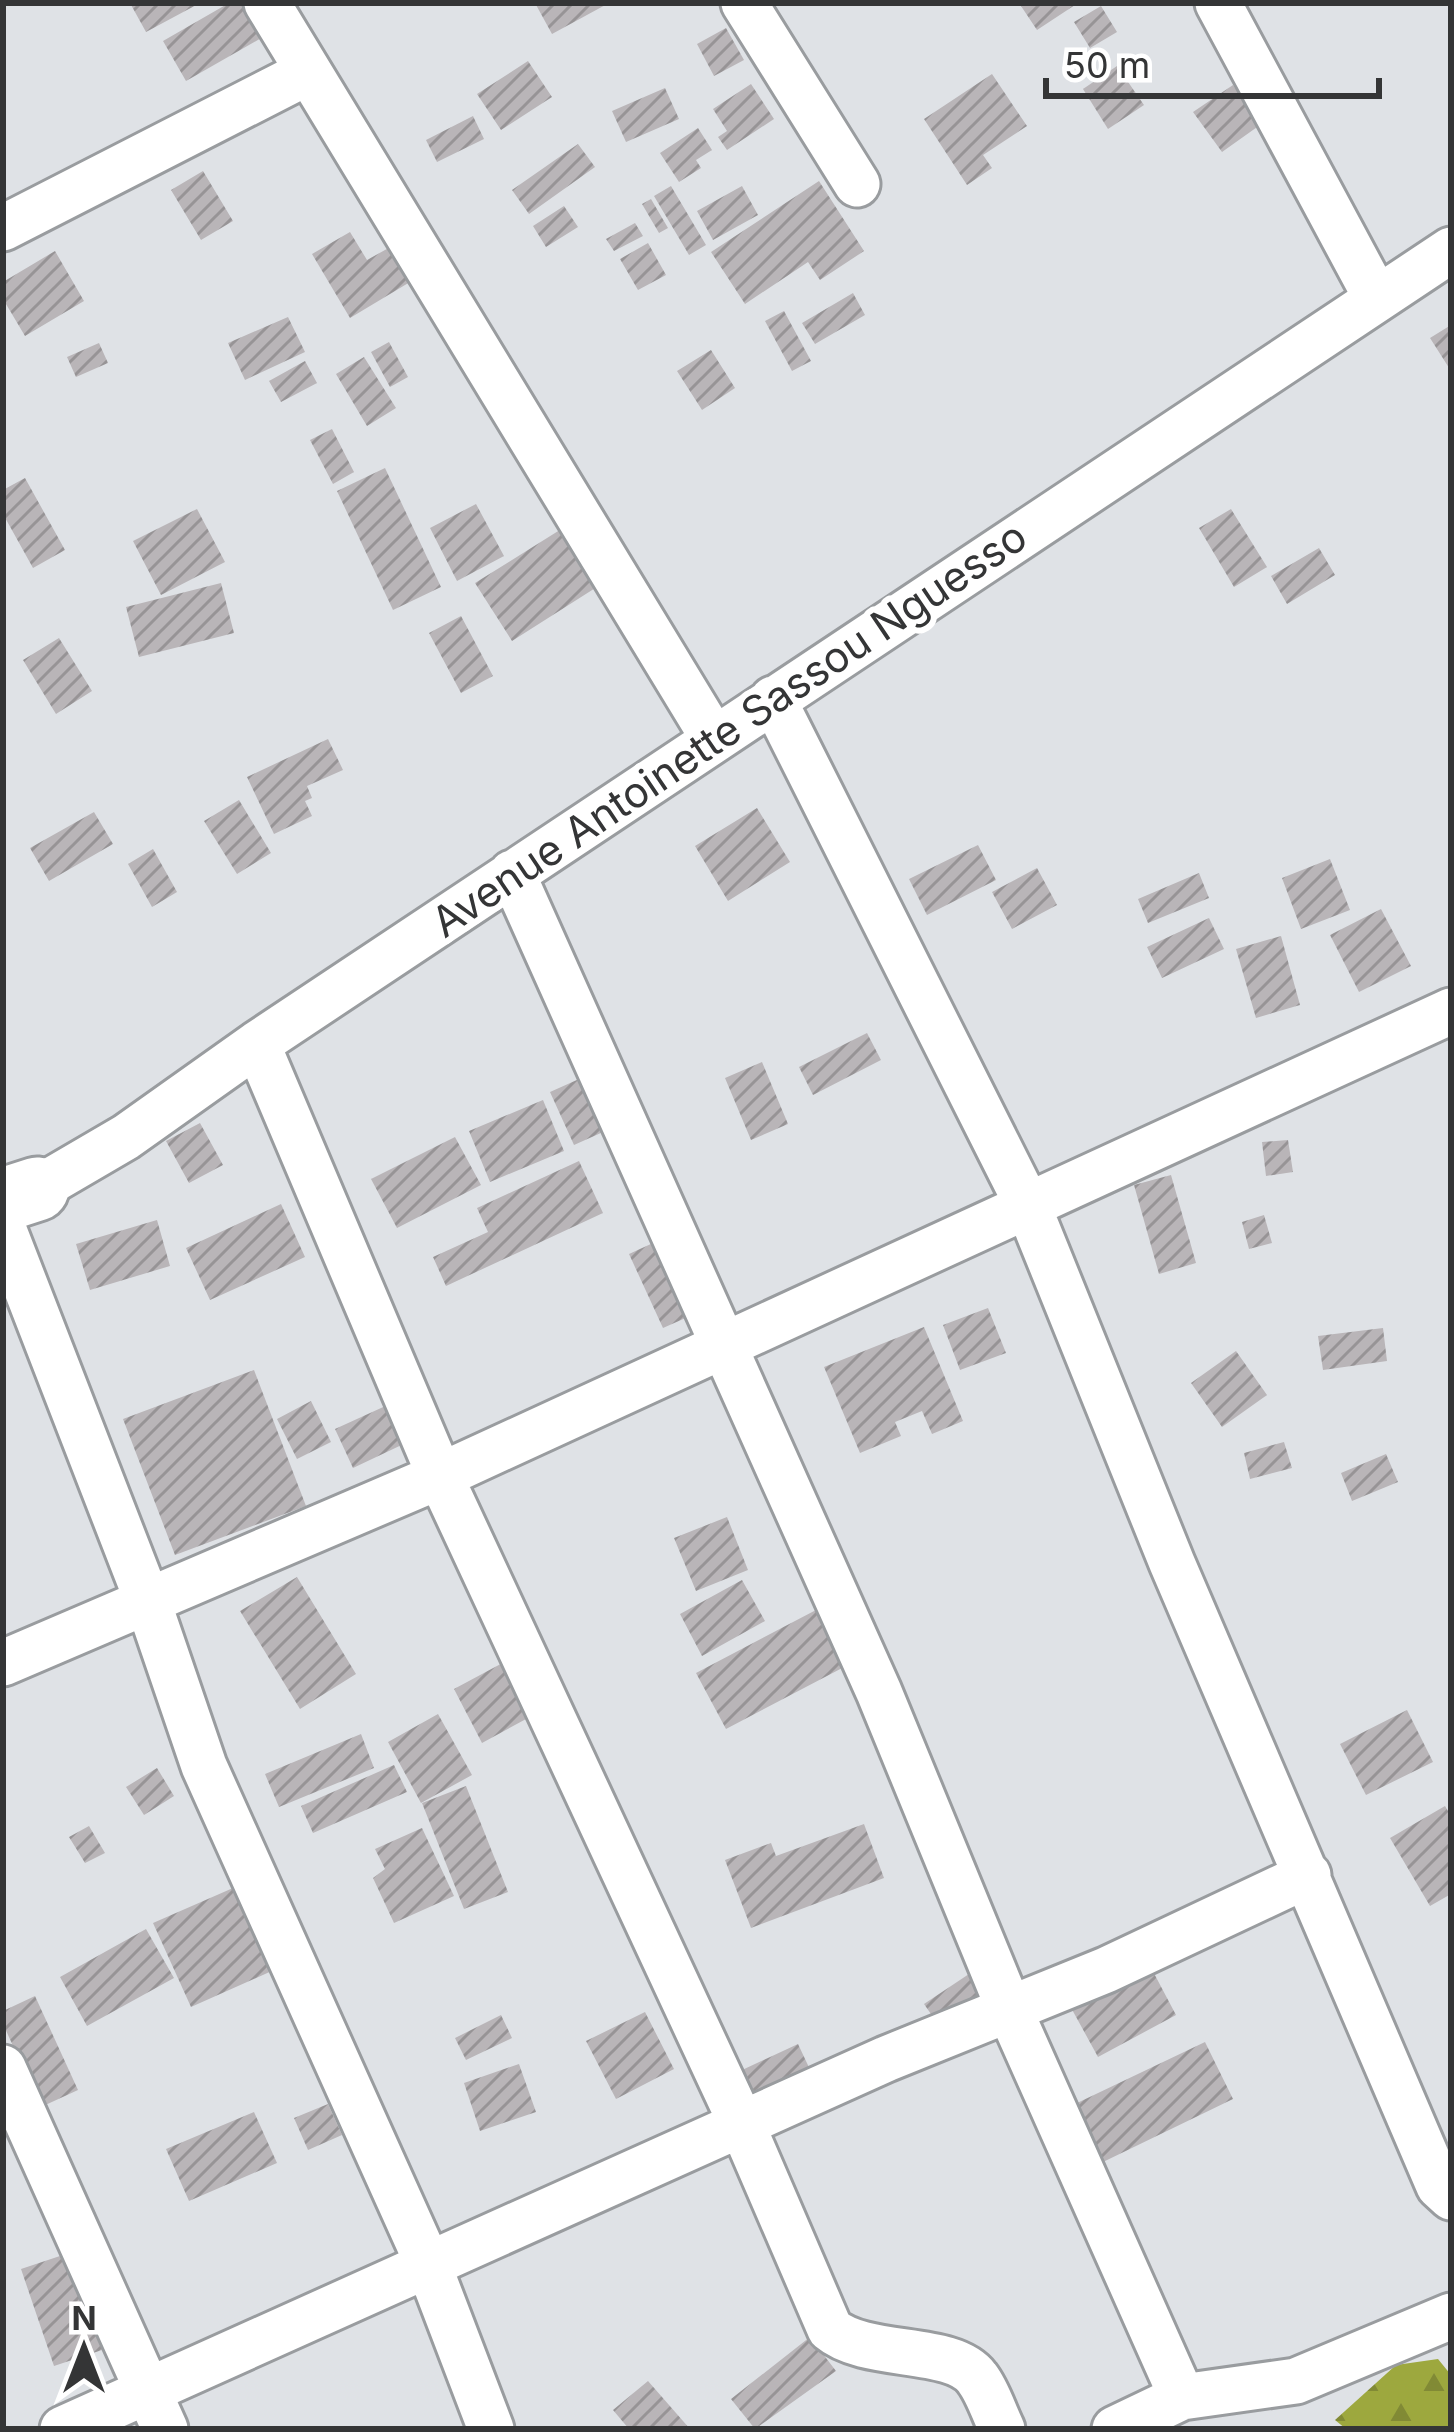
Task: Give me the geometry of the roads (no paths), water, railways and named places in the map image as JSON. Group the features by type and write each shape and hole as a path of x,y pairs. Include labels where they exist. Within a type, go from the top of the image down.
{"street":[{"path":"267,3 714,739"},
{"path":"744,3 857,184"},
{"path":"1218,3 1377,298"},
{"path":"3,228 308,72"},
{"name":"Avenue Antoinette Sassou Nguesso","path":"14,1206 126,1137 256,1044 1451,250"},
{"path":"773,700 1028,1206 1172,1563 1439,2186 1451,2197"},
{"path":"512,873 612,1106 725,1345 879,1692 1010,2011 1182,2397"},
{"path":"3,1663 440,1476 1451,1011"},
{"path":"256,1044 440,1476 743,2126 830,2329 847,2343 961,2365 977,2377 1002,2429"},
{"path":"14,1206 204,1766 428,2264 491,2429"},
{"path":"63,2429 158,2410 428,2264 886,2060 1010,2011 1308,1875"},
{"path":"3,2068 158,2410"},
{"path":"1114,2429 1182,2397 1295,2381 1451,2316"}]}
